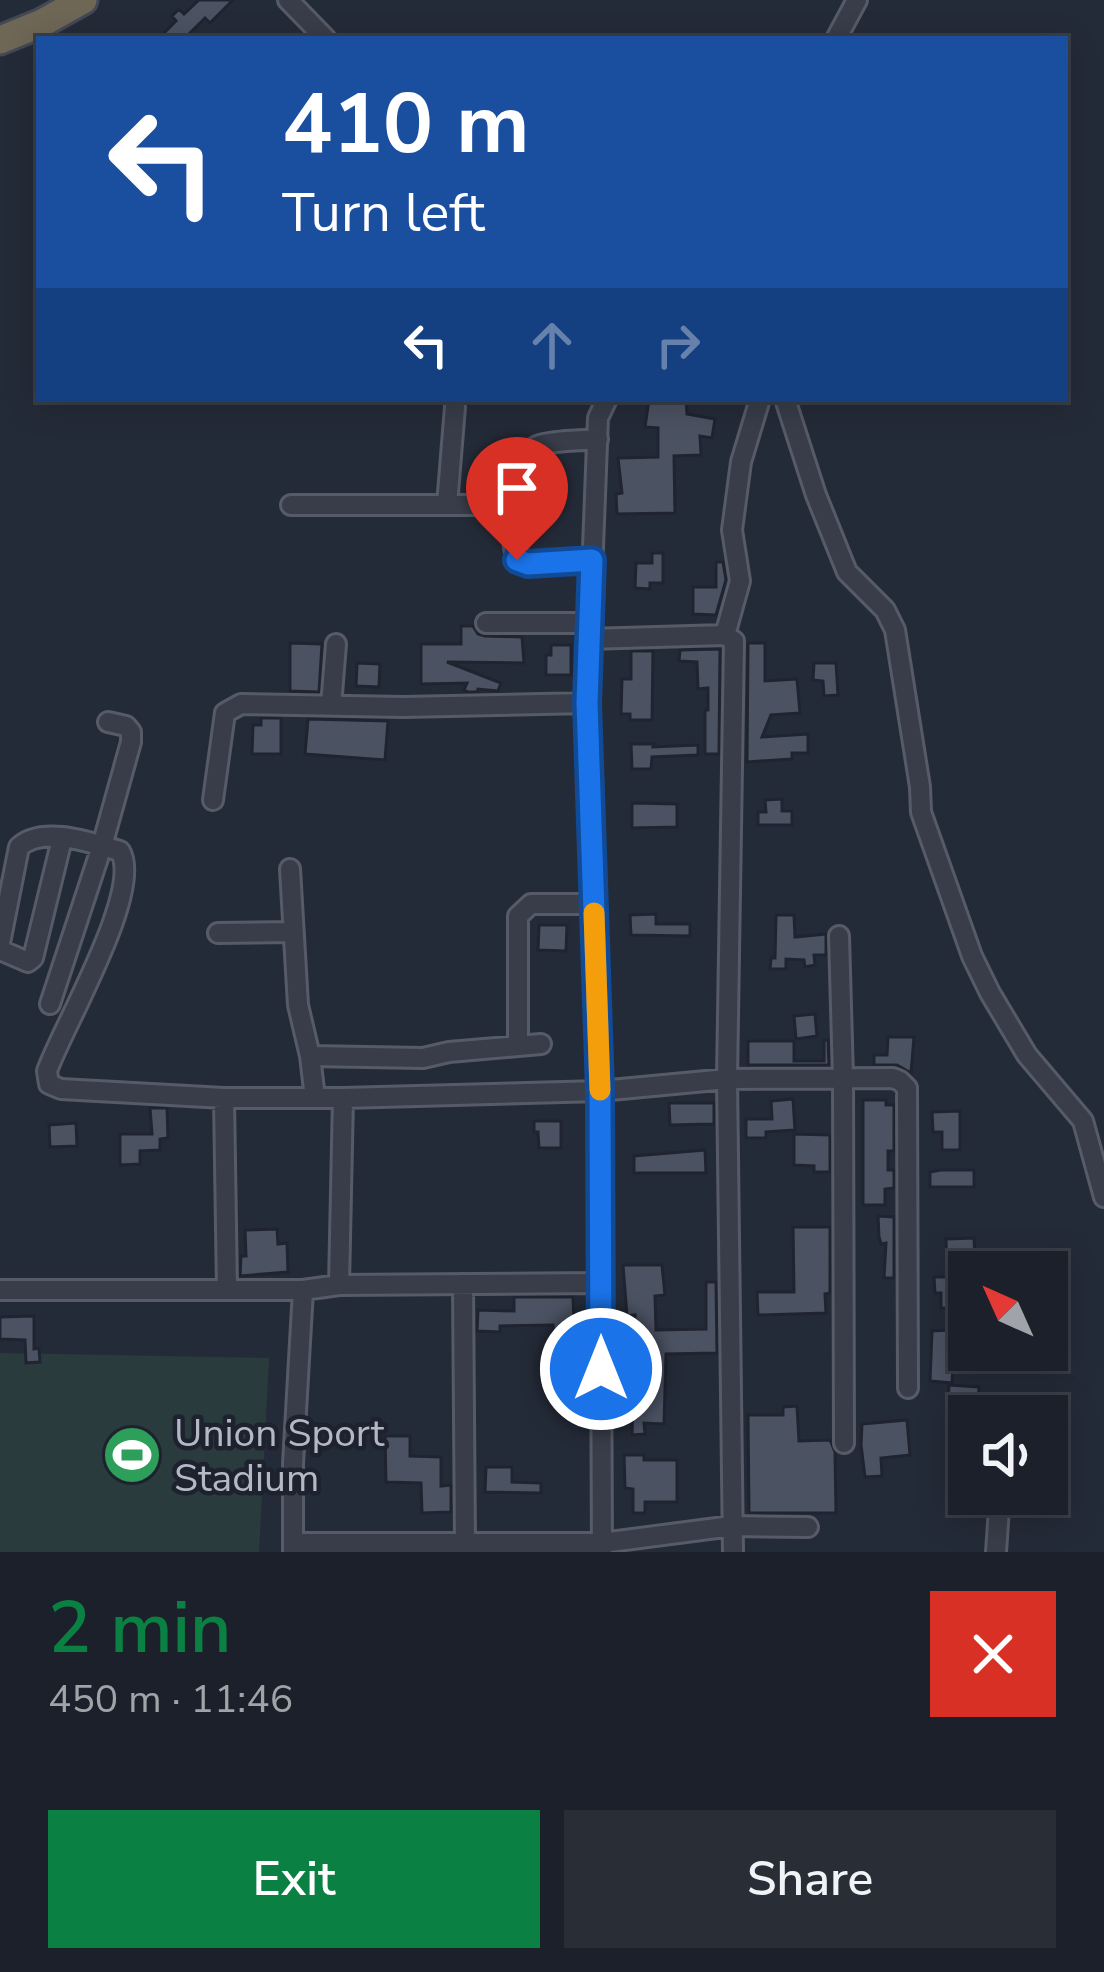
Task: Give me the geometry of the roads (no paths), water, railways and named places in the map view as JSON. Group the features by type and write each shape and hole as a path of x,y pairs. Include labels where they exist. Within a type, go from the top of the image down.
{"highway":[{"path":"2,36 42,12 82,0"}],"street":[{"path":"288,0 323,36"},
{"path":"838,36 856,0"},
{"path":"602,1547 600,1091 587,703 598,418 606,402"},
{"path":"725,635 740,581 732,530 741,462 759,402"},
{"path":"786,402 847,572 885,610 895,630 921,812 972,956 1027,1054 1083,1121 1104,1197"},
{"path":"447,505 455,406"},
{"path":"592,560 528,564 517,560 512,505 523,458 537,446 598,439"},
{"path":"291,505 512,505"},
{"path":"486,623 725,635 734,641 728,1078 733,1552"},
{"path":"331,706 336,644"},
{"path":"214,800 225,713 241,704 587,703"},
{"path":"50,1004 102,846 131,732 108,722"},
{"path":"62,838 33,958 28,962 0,946 19,847 43,836 62,838 120,851 126,862 117,916 47,1071 49,1084 61,1089 343,1098 600,1091 728,1078 900,1081 907,1088 908,1388"},
{"path":"290,869 298,1005 316,1098"},
{"path":"518,1046 518,916 531,904 594,904"},
{"path":"218,933 292,932"},
{"path":"839,936 844,1443"},
{"path":"310,1056 423,1058 541,1044"},
{"path":"224,1097 227,1290"},
{"path":"339,1285 343,1098"},
{"path":"0,1290 601,1283"},
{"path":"463,1284 465,1543"},
{"path":"303,1290 293,1464 294,1548 465,1543 602,1547 732,1526 808,1527"},
{"path":"996,1552 999,1515"}],"place":[{"name":"Union Sport Stadium","path":"132,1455"}]}
